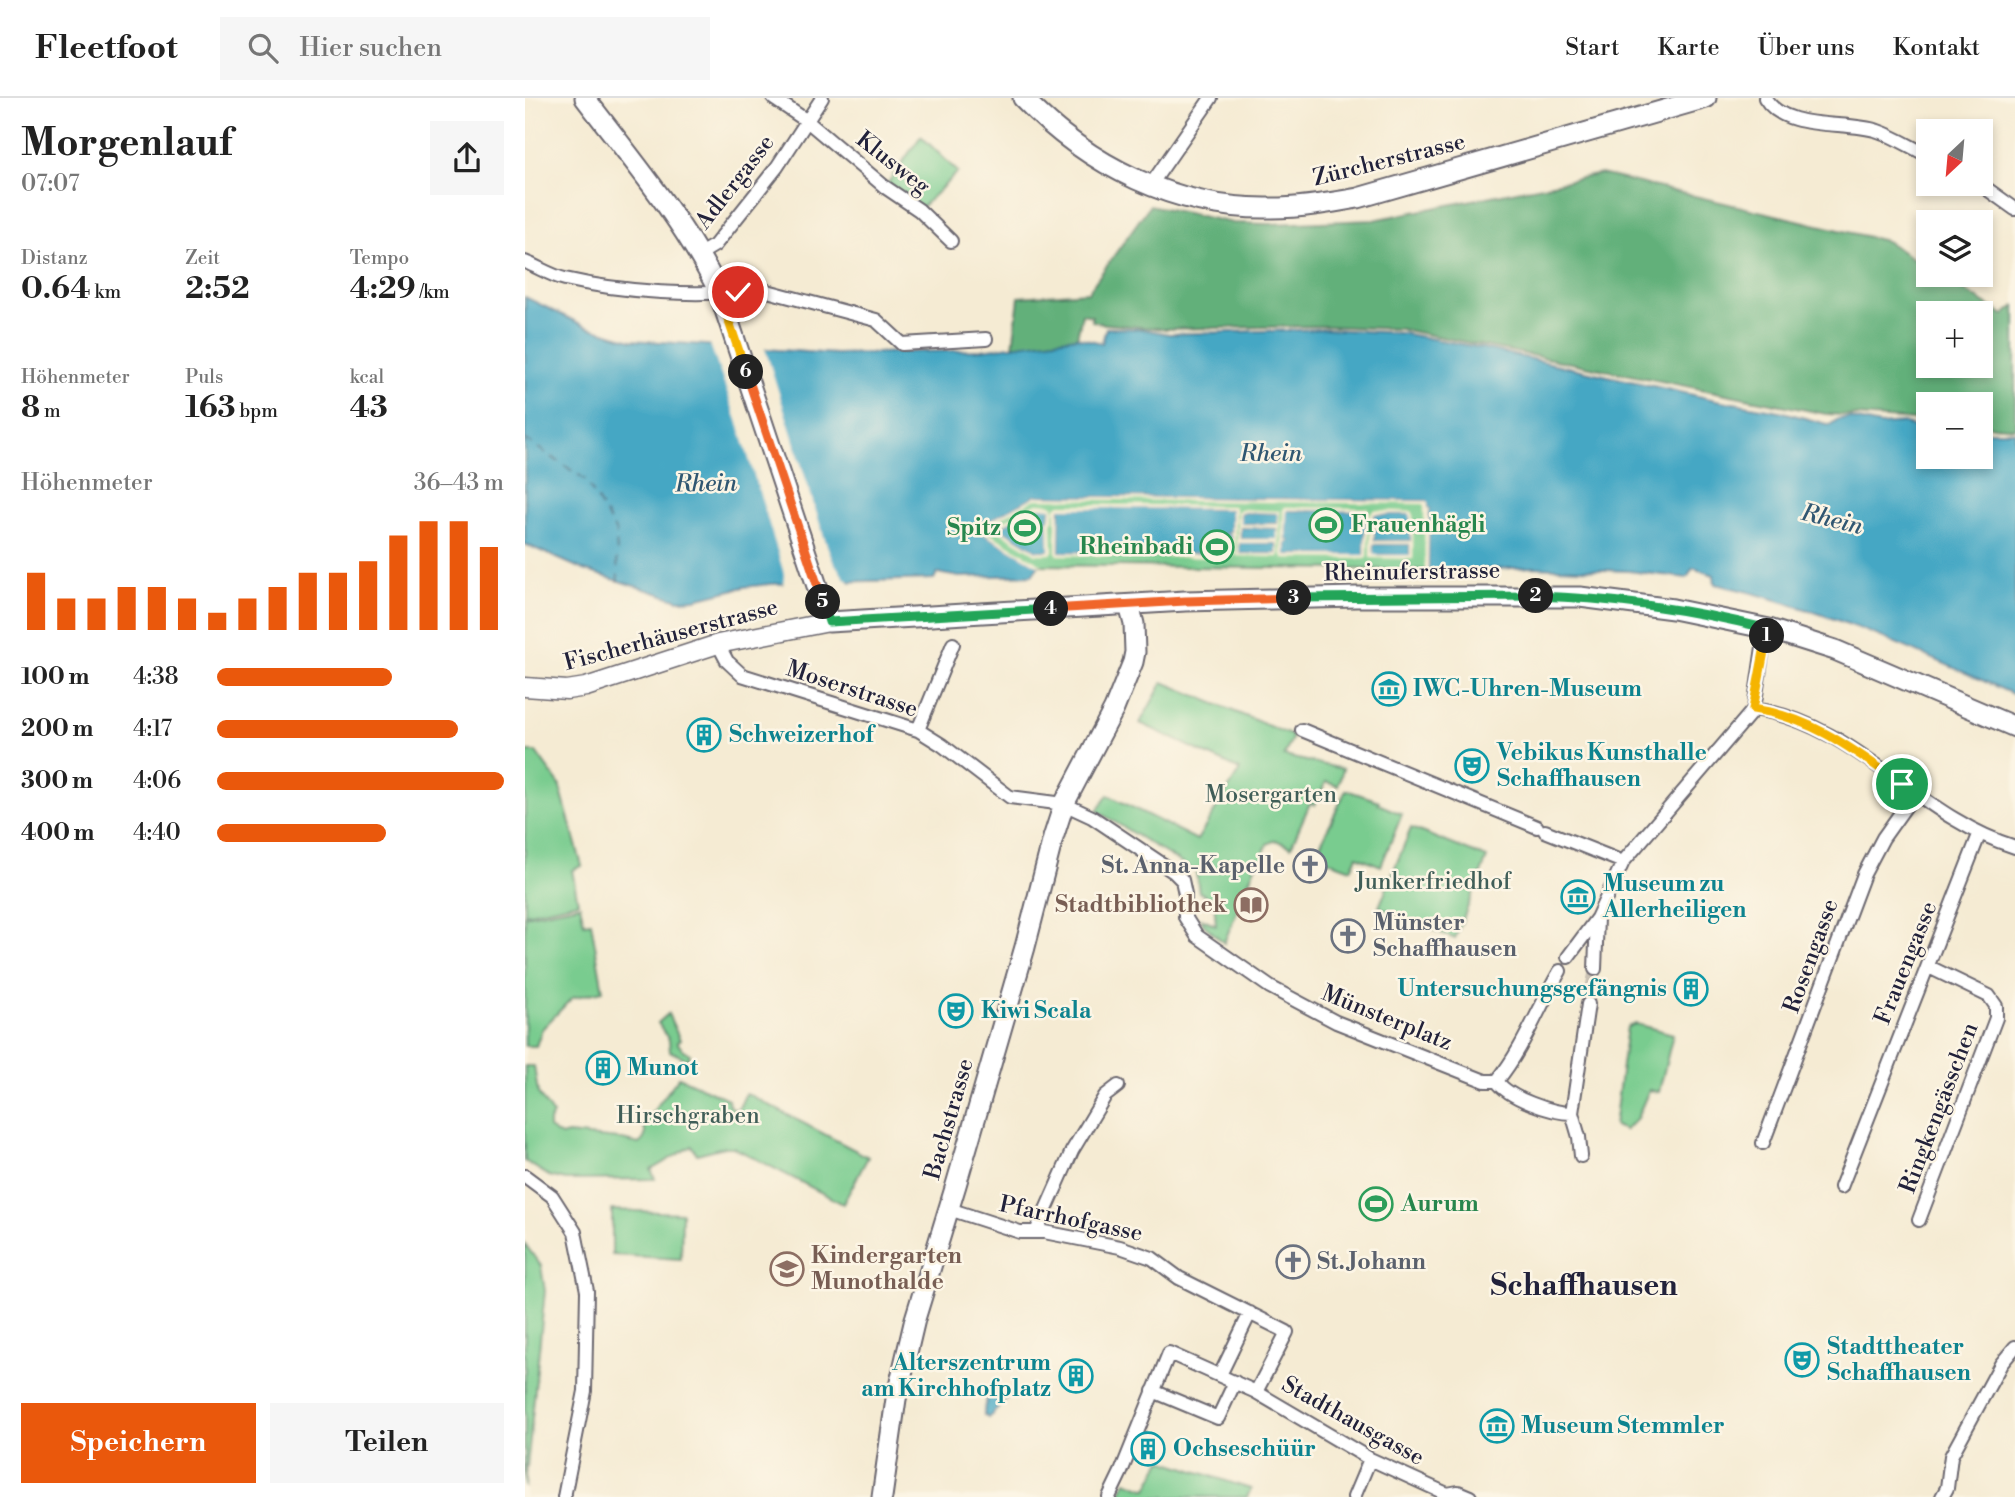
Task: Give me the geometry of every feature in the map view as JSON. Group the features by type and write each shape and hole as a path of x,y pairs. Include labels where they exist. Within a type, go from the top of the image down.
{"main road":[{"path":"585,98 678,220 700,254 719,292 829,622"},
{"name":"Zürcherstrasse","path":"1023,98 1045,121 1080,149 1150,186 1197,200 1232,206 1272,208 1315,205 1369,195 1706,98"},
{"name":"Rheinuferstrasse","path":"829,622 1203,600 1580,597 1673,608 1769,629 1835,650 2015,727"},
{"name":"Bachstrasse","path":"882,1497 896,1399 915,1319 1064,804 1114,709 1133,662 1135,652 1129,605"},
{"name":"Fischerhäuserstrasse","path":"525,687 567,690 586,687 718,644 829,622"}],"street":[{"name":"Klusweg","path":"773,98 807,121 885,187 919,210 951,241"},
{"name":"Adlergasse","path":"700,254 715,245 777,167 822,98"},
{"path":"1150,186 1211,98"},
{"path":"1765,98 1785,117 1878,131 1916,150"},
{"path":"1993,193 2015,209"},
{"path":"525,262 563,278 626,289 738,292 756,288 876,320 902,344 986,339"},
{"path":"1568,957 1597,918 1623,862 1753,709 1763,648 1769,629"},
{"name":"Moserstrasse","path":"718,644 727,661 742,674 918,730 942,744 1010,797 1064,804 1091,817 1182,880 1185,917 1197,936"},
{"path":"918,730 953,644"},
{"path":"1753,709 1785,716 1823,730 1979,835 2015,847"},
{"path":"1302,730 1623,862"},
{"name":"Rosengasse","path":"1763,1143 1864,874 1883,838 1915,793"},
{"name":"Frauengasse","path":"1841,1187 1979,835"},
{"path":"1595,969 1597,918"},
{"name":"Münsterplatz","path":"1197,936 1270,987 1316,1013 1485,1081 1497,1081 1509,1094 1562,1113 1572,1113"},
{"name":"Ringkengässchen","path":"1919,1220 1996,1018 1996,1006 1989,996 1929,967"},
{"path":"1497,1081 1514,1060 1534,1016 1560,971"},
{"path":"1581,1156 1572,1113 1588,1004"},
{"path":"1035,1232 1072,1151 1105,1096 1118,1086"},
{"path":"1872,1107 1875,1122"},
{"path":"525,1176 552,1196 575,1231 587,1291 585,1391 564,1497"},
{"name":"Pfarrhofgasse","path":"949,1209 1020,1232 1035,1232 1120,1247 1151,1258 1179,1278 1287,1332 1256,1392"},
{"path":"1220,1375 1250,1313"},
{"path":"1942,1497 1947,1488 1951,1456 2001,1364 2015,1347"},
{"name":"Stadthausgasse","path":"1153,1391 1169,1353 1256,1392 1370,1459 1447,1494 1458,1492 1470,1497"},
{"path":"1109,1497 1153,1391 1218,1418 1235,1382"},
{"path":"1354,1497 1370,1459"}],"green space":[{"path":"921,136 958,172 919,210 885,187"},
{"path":"1601,174 1886,241 1916,260 1916,287 1958,287 1981,301 1916,301 1916,378 1993,378 1993,308 2004,315 2015,306 2015,428 1993,426 1993,392 1916,392 1916,420 1826,414 1400,329 1323,326 1165,329 1105,324 1092,321 1092,316 1082,314 1077,337 1013,347 1019,297 1088,292 1150,205 1233,223 1374,220"},
{"name":"Rheinbadi","path":"1035,496 1428,501 1428,570 1039,565 975,529"},
{"name":"Mosergarten","path":"1163,682 1293,736 1284,756 1343,769 1338,786 1326,782 1315,805 1310,803 1291,847 1276,840 1267,844 1264,853 1268,862 1258,859 1224,943 1203,924 1201,918 1216,925 1214,900 1199,892 1196,872 1097,811 1108,795 1197,840 1240,770 1140,723"},
{"path":"525,752 536,752 559,784 582,866 572,870 578,902 525,914"},
{"path":"1346,790 1379,801 1378,804 1402,814 1381,866 1357,856 1351,869 1315,856"},
{"name":"Junkerfriedhof","path":"1411,828 1487,858 1455,939 1379,907"},
{"path":"580,905 584,923 591,922 603,991 572,998 542,1029 536,1046 525,1046 525,916"},
{"path":"668,1014 680,1040 677,1042 690,1054 688,1060 670,1051 669,1040 658,1023"},
{"path":"1636,1024 1673,1034 1659,1092 1649,1090 1637,1118 1625,1130 1614,1126 1627,1027"},
{"name":"Hirschgraben","path":"525,1066 534,1066 538,1093 553,1115 549,1128 561,1136 568,1134 618,1139 639,1144 645,1136 643,1125 679,1077 728,1099 729,1105 735,1110 739,1108 746,1093 868,1157 843,1204 733,1147 697,1154 692,1146 651,1170 655,1179 566,1180 549,1176 525,1161"},
{"path":"612,1210 682,1213 681,1259 612,1255"},
{"path":"525,1244 541,1266 545,1291 525,1487"},
{"path":"1162,1460 1251,1489 1247,1497 1118,1497 1126,1481 1147,1489"}],"water":[{"name":"Rhein","path":"525,297 587,327 632,340 836,354 981,350 1077,337 1102,343 1106,328 1142,329 1169,334 1326,329 1401,333 1482,348 1716,400 1780,411 1830,425 1838,419 1849,418 1880,425 1903,423 1916,427 1916,469 1993,469 1993,431 2015,431 2015,695 1830,618 1715,584 1714,575 1693,568 1687,578 1628,571 1533,567 1431,572 1428,570 1430,509 1427,501 1035,496 975,529 1039,565 1032,575 959,577 937,573 934,579 770,584 679,600 584,570 525,544"},
{"name":"Spitz","path":"1037,507 1051,507 1048,520 1050,551 1037,551 1003,530 1003,525"},
{"path":"1060,507 1232,509 1231,532 1224,533 1231,534 1231,554 1059,552"},
{"name":"Frauenhägli","path":"1286,510 1366,511 1365,556 1285,555 1286,543 1289,541 1286,540"},
{"path":"1240,512 1278,513 1278,524 1240,524"},
{"path":"1374,514 1411,514 1410,526 1373,525"},
{"path":"1240,527 1277,528 1277,540 1240,539"},
{"path":"1374,529 1411,529 1411,541 1374,541"},
{"path":"1239,542 1277,543 1277,554 1239,554"},
{"path":"1373,544 1410,544 1410,556 1373,555"},
{"path":"994,1386 1004,1389 1007,1397 989,1418 984,1415 985,1407"}],"pier":[{"path":"709,341 764,345 832,559 852,585 783,587 784,574 778,553 738,423"},
{"path":"1035,496 1428,501 1428,570 1425,570 1424,504 1035,499 982,529 1043,565 1037,565 975,529"},
{"path":"1037,503 1051,504 1054,506 1053,551 1051,554 1036,554 999,531 1001,522","holes":["1037,507 1051,508 1048,520 1049,551 1037,551 1003,530 1003,525"]},
{"path":"1060,504 1233,506 1235,555 1231,558 1058,555 1056,507","holes":["1060,508 1231,509 1231,532 1224,533 1231,534 1231,554 1059,552"]},
{"path":"1285,507 1367,508 1368,557 1284,558","holes":["1287,510 1365,511 1365,555 1286,555 1286,543 1289,541 1286,539"]},
{"path":"1240,509 1280,511 1279,557 1237,556 1237,512","holes":["1240,512 1277,513 1278,524 1241,524","1240,527 1277,528 1277,539 1240,539","1239,543 1277,543 1277,554 1240,554"]},
{"path":"1374,510 1413,512 1413,559 1370,558 1370,514","holes":["1374,514 1410,514 1410,526 1374,525","1374,529 1410,529 1411,541 1374,541","1373,544 1410,544 1410,555 1374,555"]}],"ferry route":[{"path":"525,439 586,480 616,532 618,582"}],"tunnel":[{"path":"1588,1004 1595,969"}],"place":[{"name":"Frauenhägli","path":"1326,525"},
{"name":"Spitz","path":"1025,528"},
{"name":"Rheinbadi","path":"1217,547"},
{"name":"IWC-Uhren-Museum","path":"1389,689"},
{"name":"Schweizerhof","path":"704,735"},
{"name":"Vebikus Kunsthalle Schaffhausen","path":"1472,766"},
{"name":"St. Anna-Kapelle","path":"1310,866"},
{"name":"Museum zu Allerheiligen","path":"1578,897"},
{"name":"Stadtbibliothek","path":"1251,905"},
{"name":"Münster Schaffhausen","path":"1348,936"},
{"name":"Untersuchungsgefängnis","path":"1691,989"},
{"name":"Kiwi Scala","path":"956,1011"},
{"name":"Munot","path":"603,1068"},
{"name":"Aurum","path":"1376,1204"},
{"name":"St. Johann","path":"1293,1262"},
{"name":"Kindergarten Munothalde","path":"787,1269"},
{"name":"Stadttheater Schaffhausen","path":"1802,1360"},
{"name":"Alterszentrum am Kirchhofplatz","path":"1076,1376"},
{"name":"Museum Stemmler","path":"1497,1426"},
{"name":"Ochseschüür","path":"1148,1449"}],"district":[{"name":"Schaffhausen","path":"1584,1286"}],"route":[{"path":"738,292 719,292 829,622 1185,601 1356,597 1580,597 1673,608 1769,629 1763,648 1753,709 1785,716 1823,730 1902,784"}]}
